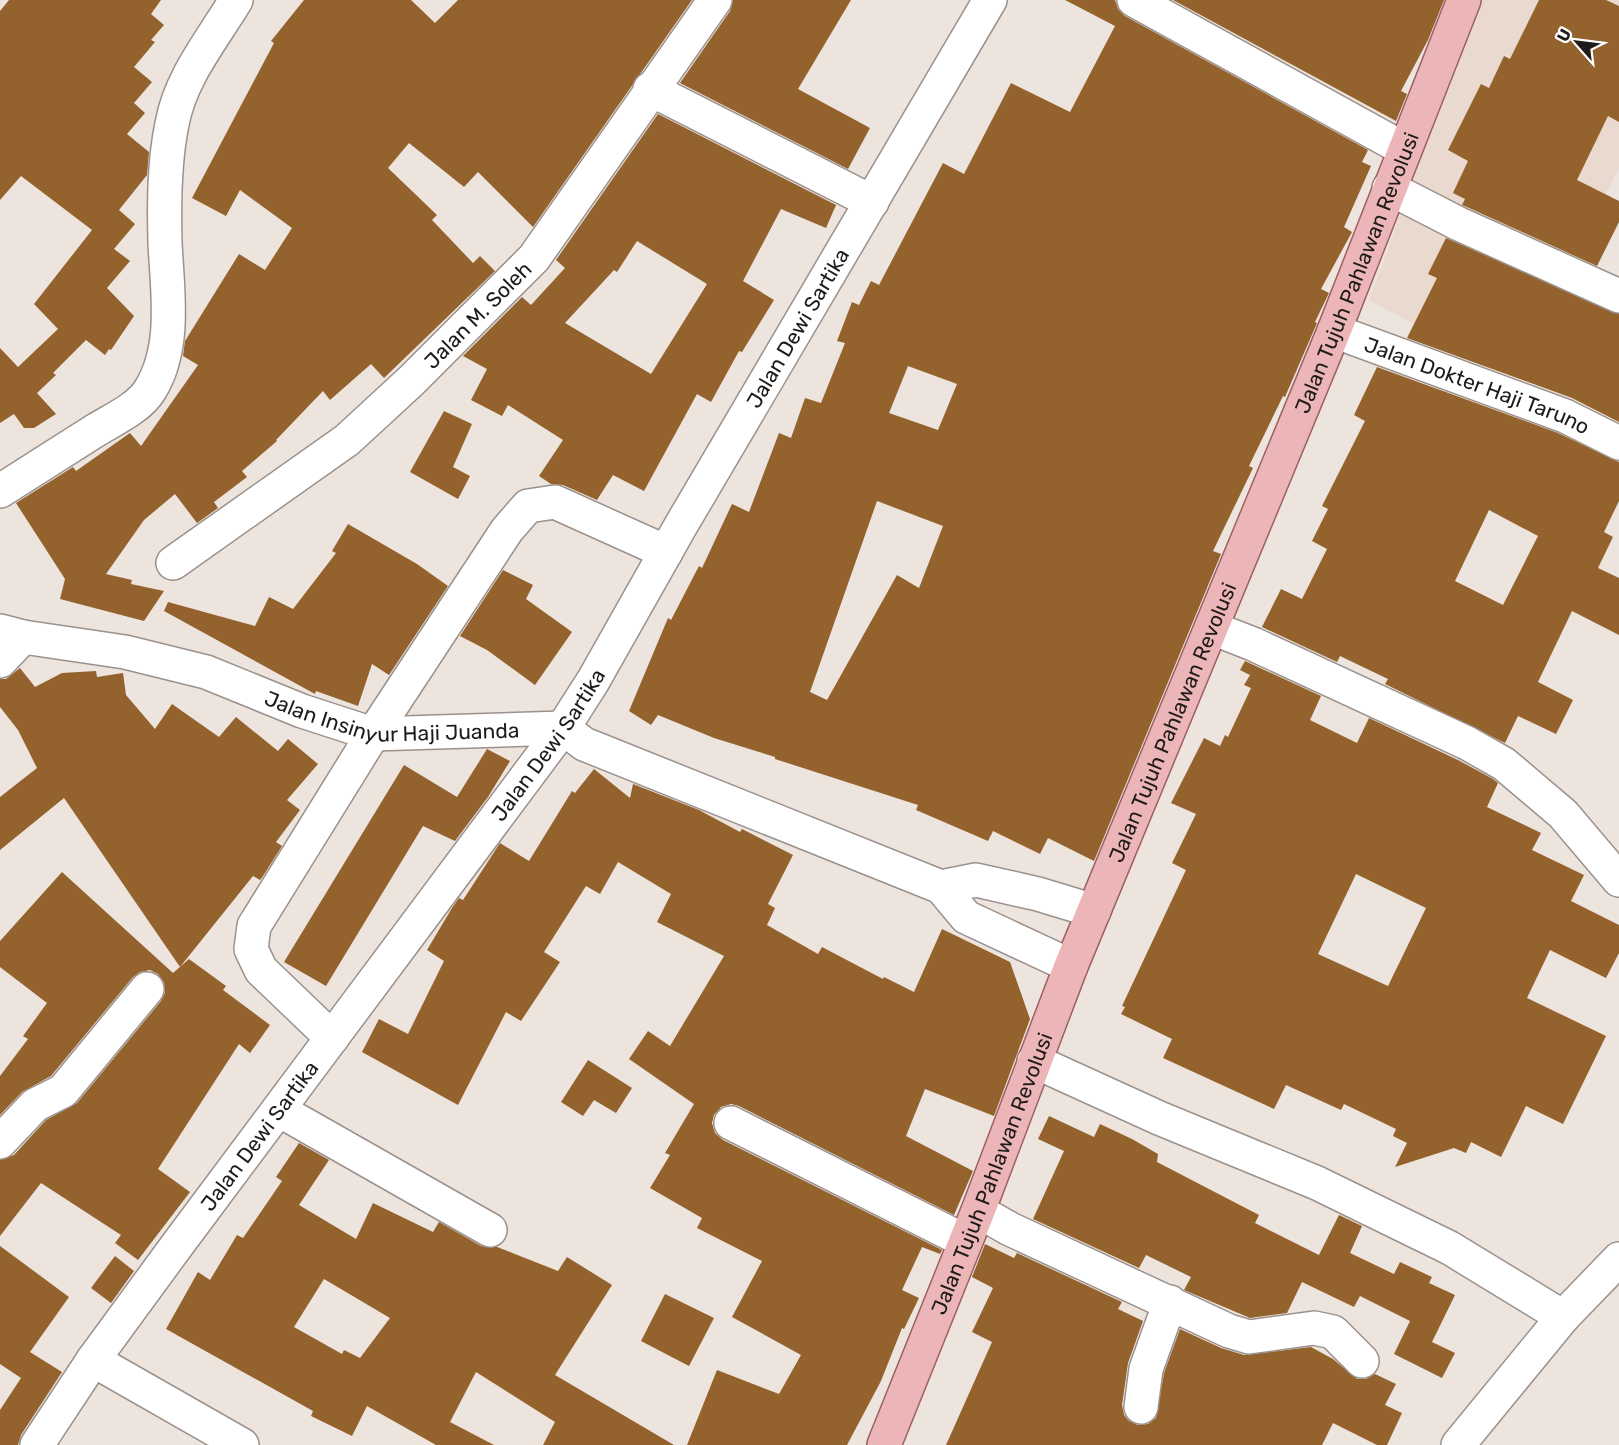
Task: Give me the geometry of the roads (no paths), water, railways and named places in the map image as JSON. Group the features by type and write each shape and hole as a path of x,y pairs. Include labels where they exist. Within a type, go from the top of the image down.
{"main road":[{"name":"Jalan Tujuh Pahlawan Revolusi","path":"884,1445 978,1212 1071,966 1334,331 1464,0"}],"street":[{"path":"0,491 140,402 156,377 165,347 168,314 165,229 171,126 177,101 188,78 236,0"},
{"name":"Jalan M. Soleh","path":"173,563 347,440 411,381 534,258 650,89 715,0"},
{"name":"Jalan Dewi Sartika","path":"37,1445 93,1360 563,728 593,681 666,552 990,0"},
{"path":"1134,0 1404,148"},
{"path":"650,89 872,202"},
{"path":"1389,188 1459,224 1619,296"},
{"name":"Jalan Dokter Haji Taruno","path":"1334,331 1565,416 1619,443"},
{"path":"332,1038 261,970 251,949 254,926 373,734 507,530 528,506 555,502 666,552"},
{"path":"1212,628 1253,644 1467,743 1504,764 1563,814 1619,880"},
{"path":"0,661 11,634"},
{"name":"Jalan Insinyur Haji Juanda","path":"11,634 125,652 206,672 302,711 373,734 563,728"},
{"path":"563,728 584,744 940,887 966,917 1071,966"},
{"path":"940,887 976,880 1094,911"},
{"path":"0,1142 34,1106 63,1091 147,989"},
{"path":"1034,1061 1159,1118 1317,1183 1450,1248 1563,1317"},
{"path":"279,1110 490,1230"},
{"path":"731,1123 965,1241"},
{"path":"978,1212 1229,1331 1249,1336 1314,1328 1333,1332 1362,1360"},
{"path":"1458,1445 1563,1317 1619,1259"},
{"path":"1141,1407 1146,1369 1170,1302"},
{"path":"93,1360 242,1445"}]}
